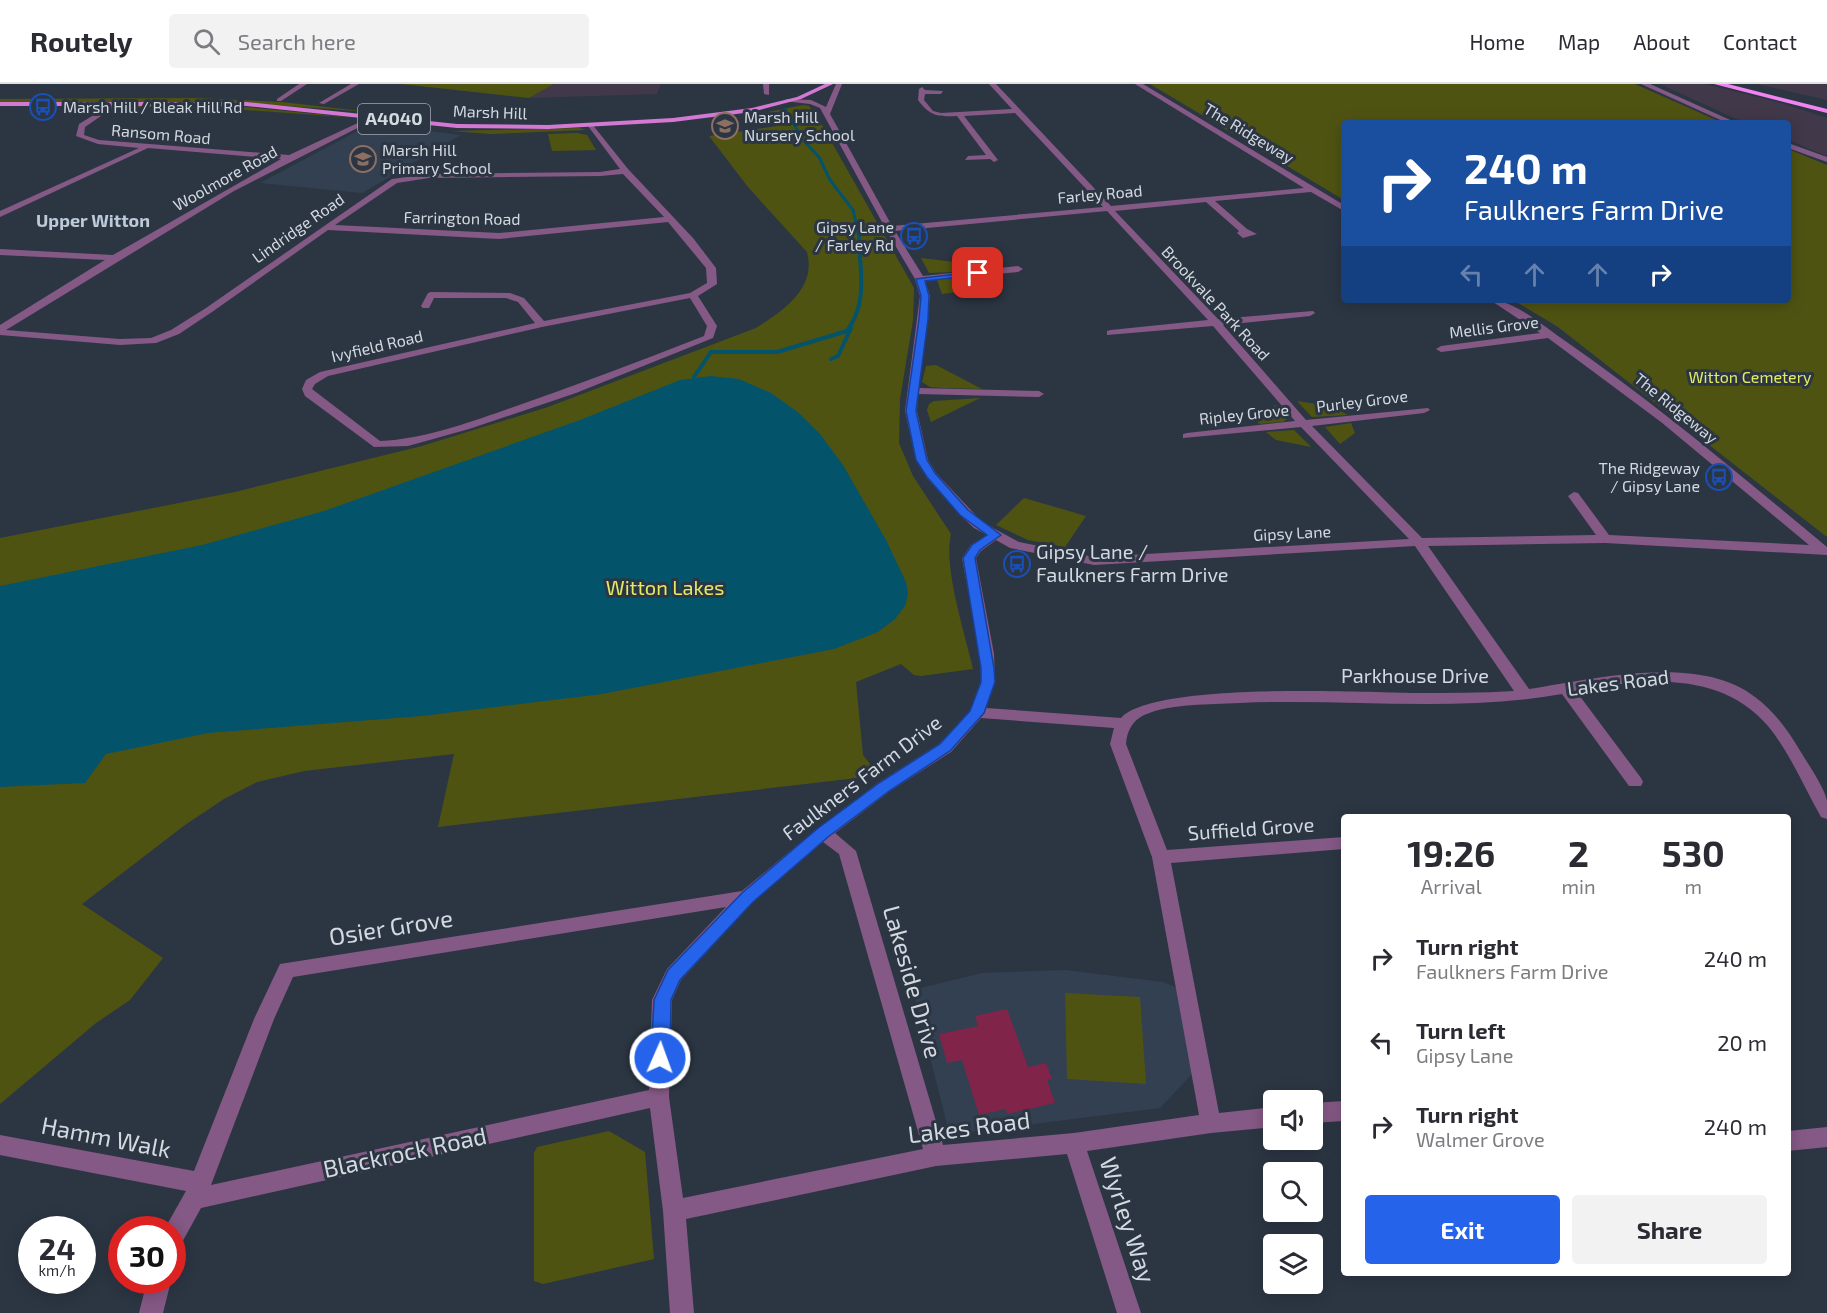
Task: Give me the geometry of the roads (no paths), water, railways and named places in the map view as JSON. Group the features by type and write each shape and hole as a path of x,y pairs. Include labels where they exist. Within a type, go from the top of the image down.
{"highway":[{"path":"1718,84 1827,111"},
{"path":"1743,84 1827,104"}],"main road":[{"name":"Marsh Hill","path":"0,104 117,103 272,106 494,127 592,126 708,116 787,101 830,84"},
{"name":"Marsh Hill","path":"0,97 171,96 279,100 486,122 579,122 723,108 790,91"},
{"path":"375,117 387,111"}],"street":[{"path":"279,100 304,84"},
{"path":"322,103 356,84"},
{"path":"766,84 767,94"},
{"path":"827,114 839,84"},
{"name":"Brookvale Park Road","path":"992,84 1216,323 1304,424 1419,542"},
{"name":"The Ridgeway","path":"1138,84 1341,207"},
{"path":"1644,84 1726,120"},
{"path":"941,92 922,90 921,100 932,112 960,115 1017,111"},
{"path":"787,101 821,104 827,114"},
{"name":"Ransom Road","path":"117,103 82,126 80,136 98,142 292,158"},
{"name":"Gipsy Lane","path":"827,114 920,279 925,296 911,411 922,460 931,475 964,512 995,535 1015,545 1094,561 1419,542 1605,539 1825,552"},
{"path":"960,115 992,159 968,158"},
{"name":"Woolmore Road","path":"0,330 114,258 292,158 375,117"},
{"path":"592,126 625,171 690,240 711,268 712,284 693,295"},
{"path":"0,214 147,146"},
{"path":"1791,146 1827,160"},
{"name":"Lindridge Road","path":"0,330 120,342 152,341 175,332 209,310 390,184 429,176 600,174 625,171"},
{"name":"Farley Road","path":"890,229 1312,190"},
{"path":"1208,200 1244,231"},
{"name":"Farrington Road","path":"326,227 499,236 668,219"},
{"path":"0,252 114,258"},
{"path":"920,279 1018,269"},
{"path":"426,306 431,295 507,295 521,300 542,324"},
{"name":"Ivyfield Road","path":"693,295 712,326 708,338 702,342 572,391 408,443 378,446 309,394 307,389 310,382 324,374 542,324 693,295"},
{"name":"The Ridgeway","path":"1500,303 1551,335 1660,414 1825,552"},
{"path":"1111,333 1310,313"},
{"name":"Mellis Grove","path":"1441,349 1551,335"},
{"path":"913,391 1039,394"},
{"name":"Purley Grove","path":"1304,424 1424,410"},
{"name":"Ripley Grove","path":"1187,436 1304,424"},
{"path":"1574,496 1605,539"},
{"name":"Faulkners Farm Drive","path":"682,1313 674,1211 659,1097 662,1000 674,975 747,897 823,833 884,787 945,748 977,713 988,682 987,654 969,558 976,548 995,535"},
{"name":"Parkhouse Drive","path":"1419,542 1525,695"},
{"name":"Lakes Road","path":"1525,695 1674,675 1708,681 1730,690 1760,709 1773,722 1827,813"},
{"path":"1566,689 1635,782"},
{"name":"Parkhouse Drive","path":"1124,723 1142,711 1201,701 1253,697 1365,696 1471,699 1525,695"},
{"path":"977,713 1124,723 1118,733 1118,744 1161,857 1211,1123"},
{"name":"Lakeside Drive","path":"823,833 847,851 936,1156"},
{"name":"Suffield Grove","path":"1161,857 1341,843"},
{"name":"Osier Grove","path":"197,1191 264,1019 287,970 747,897"},
{"name":"Blackrock Road","path":"197,1191 659,1097"},
{"path":"1323,1112 1341,1111"},
{"name":"Lakes Road","path":"674,1211 936,1156 1074,1143 1211,1123 1263,1118"},
{"path":"1791,1141 1827,1137"},
{"name":"Wyrley Way","path":"1074,1143 1129,1313"},
{"name":"Hamm Walk","path":"0,1145 197,1191"},
{"path":"184,1216 197,1191"},
{"path":"151,1313 156,1294"}],"water":[{"name":"Witton Lakes","path":"711,376 739,379 771,393 799,413 820,434 843,465 886,540 906,582 908,594 905,606 895,619 878,632 834,649 602,694 422,716 208,733 106,754 85,783 0,787 0,586 202,545 324,511 580,420 680,380"}],"waterway":[{"path":"785,109 803,140 819,157 830,180 853,210 856,223"},
{"path":"856,222 859,236"},
{"path":"694,377 711,352 777,352 847,331 854,320 860,298 859,239"},
{"path":"831,359 838,356 851,328"}],"place":[{"name":"Marsh Hill / Bleak Hill Rd","path":"43,107"},
{"name":"Marsh Hill Nursery School","path":"725,126"},
{"name":"Marsh Hill Primary School","path":"363,159"},
{"name":"Gipsy Lane / Farley Rd","path":"914,236"},
{"name":"The Ridgeway / Gipsy Lane","path":"1719,477"},
{"name":"Gipsy Lane / Faulkners Farm Drive","path":"1017,564"}],"district":[{"name":"Upper Witton","path":"93,221"}],"park label":[{"name":"Witton Cemetery","path":"1750,377"}]}
